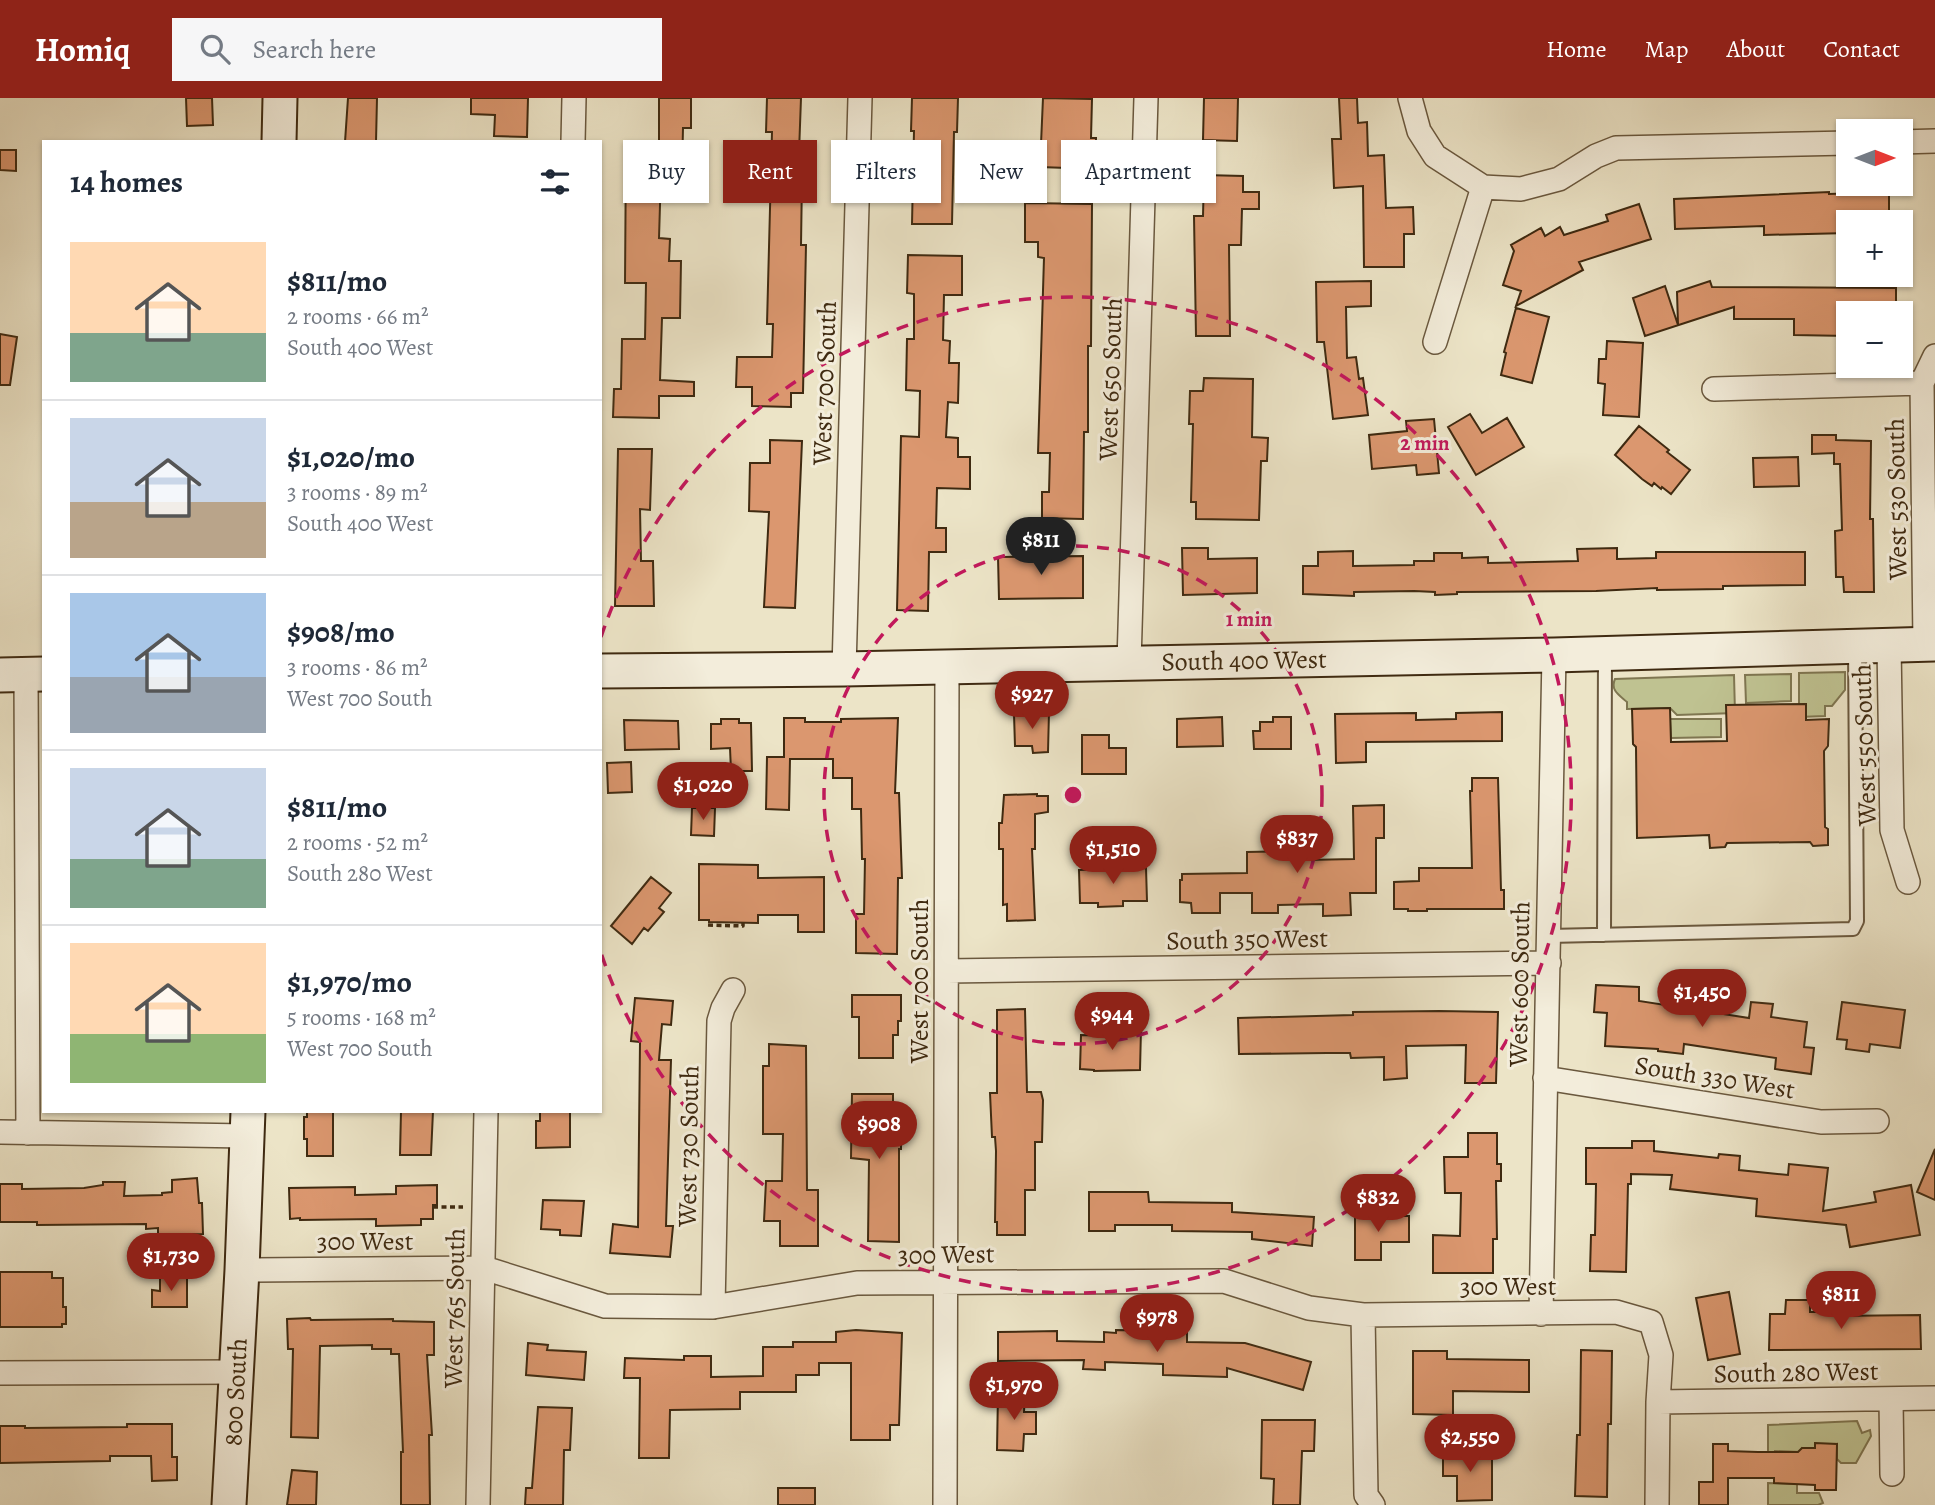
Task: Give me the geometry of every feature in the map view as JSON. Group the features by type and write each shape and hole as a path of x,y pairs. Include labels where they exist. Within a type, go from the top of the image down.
{"main road":[{"path":"279,140 280,98"},
{"name":"South 400 West","path":"602,671 844,669 1605,654 1930,644"},
{"name":"800 South","path":"229,1505 247,1124"}],"street":[{"path":"573,140 574,98"},
{"name":"West 700 South","path":"844,669 860,98"},
{"name":"West 650 South","path":"1129,662 1146,98"},
{"path":"1410,101 1419,131 1435,156 1483,187 1521,189 1559,179 1596,156 1616,148 1836,143"},
{"path":"1913,142 1935,141"},
{"path":"1435,342 1483,187"},
{"name":"West 530 South","path":"1930,644 1923,383 1935,356"},
{"path":"1714,389 1923,383"},
{"name":"West 550 South","path":"1889,646 1892,830 1908,882"},
{"name":"West 600 South","path":"1541,1314 1554,655"},
{"name":"West 700 South","path":"945,1505 947,667"},
{"path":"23,674 28,1133"},
{"name":"South 350 West","path":"947,971 1549,963"},
{"name":"West 730 South","path":"713,1307 719,1021 733,990"},
{"name":"South 330 West","path":"1545,1078 1821,1122 1877,1121"},
{"name":"West 765 South","path":"478,1505 486,1113"},
{"path":"0,1132 247,1124"},
{"name":"300 West","path":"242,1270 484,1268 605,1306 713,1307 857,1283 1224,1281 1309,1308 1363,1315 1616,1312 1651,1322 1661,1355 1658,1402"},
{"path":"1363,1315 1366,1495 1373,1505"},
{"path":"0,1373 236,1372"},
{"name":"South 280 West","path":"1658,1402 1935,1398"},
{"path":"1891,1399 1892,1474"},
{"path":"1657,1505 1658,1402"}],"lane":[{"path":"1549,936 1853,929 1857,921 1855,647"},
{"path":"1604,935 1605,654"}],"path":[{"path":"708,925 743,926 743,922"},
{"path":"433,1208 465,1207"}],"green space":[{"path":"1845,672 1845,690 1832,706 1825,706 1825,716 1799,717 1799,673"},
{"path":"1791,674 1791,701 1746,703 1745,675"},
{"path":"1734,675 1735,713 1677,715 1670,708 1627,709 1627,702 1616,692 1614,686 1615,679"},
{"path":"1670,719 1721,719 1721,737 1671,738"},
{"path":"1857,1421 1862,1433 1870,1430 1871,1436 1856,1463 1841,1463 1837,1459 1837,1444 1815,1452 1802,1448 1800,1452 1775,1451 1775,1456 1768,1456 1768,1425"},
{"path":"1768,1483 1797,1484 1797,1493 1819,1493 1823,1503 1768,1505"}],"building":[{"path":"186,98 212,98 213,125 187,126"},
{"path":"348,98 377,98 376,140 345,140"},
{"path":"471,98 528,98 527,137 494,136 495,115 471,114"},
{"path":"659,98 691,98 691,128 683,128 683,140 659,140"},
{"path":"767,98 801,98 799,140 772,140 772,132 766,132"},
{"path":"912,98 958,98 957,132 954,132 952,224 912,224 912,203 941,203 941,140 914,140 914,131 911,131"},
{"path":"1043,98 1092,99 1091,138 1096,140 1061,140 1061,168 1047,167 1047,140 1041,140"},
{"path":"1204,98 1238,98 1237,141 1203,140"},
{"path":"1339,98 1357,98 1358,123 1367,122 1368,156 1384,155 1386,208 1413,207 1414,234 1404,234 1404,267 1364,267 1363,186 1334,188 1332,139 1341,139"},
{"path":"0,150 16,150 16,171 0,170"},
{"path":"1216,175 1243,176 1243,192 1259,192 1259,209 1242,209 1241,245 1229,245 1230,336 1196,336 1194,216 1203,216 1203,203 1216,203"},
{"path":"1829,192 1836,196 1889,196 1889,210 1836,210 1836,233 1764,235 1764,226 1675,229 1674,199"},
{"path":"626,203 660,203 659,238 670,239 669,261 681,261 680,318 662,318 660,380 694,382 694,396 659,396 659,418 613,417 614,389 621,389 622,339 645,339 646,283 625,283"},
{"path":"770,203 802,203 801,245 806,245 803,393 791,393 791,407 752,406 752,387 736,387 737,357 772,357 773,324 767,324"},
{"path":"1025,203 1092,204 1091,346 1088,346 1088,432 1084,432 1083,519 1042,518 1042,492 1049,492 1050,453 1038,453 1044,258 1038,257 1038,242 1025,242"},
{"path":"1639,204 1651,239 1579,262 1583,270 1516,306 1521,291 1503,285 1514,251 1511,245 1541,228 1545,236 1560,227 1564,235 1608,221 1606,215"},
{"path":"908,255 962,256 962,295 944,295 943,340 950,341 949,363 959,363 958,403 948,402 946,437 958,438 958,457 970,457 970,489 937,488 936,528 946,528 946,552 929,552 928,611 897,610 901,436 919,437 920,391 906,390 907,339 914,339 914,294 907,293"},
{"path":"1371,281 1371,306 1346,307 1347,358 1356,357 1359,379 1363,378 1368,415 1333,419 1324,342 1317,342 1316,282"},
{"path":"1710,281 1712,287 1896,288 1896,301 1836,301 1836,336 1794,335 1794,319 1734,319 1734,307 1645,336 1633,298 1665,286 1678,325 1677,292"},
{"path":"1516,308 1549,317 1532,383 1501,375"},
{"path":"0,334 17,337 10,385 0,385"},
{"path":"1607,341 1643,343 1639,417 1603,415 1605,384 1598,383 1599,359 1606,359"},
{"path":"1204,378 1253,379 1252,437 1268,438 1267,461 1261,461 1259,520 1196,519 1196,502 1191,502 1193,424 1189,424 1190,391 1203,391"},
{"path":"1470,414 1482,433 1507,418 1524,447 1476,475 1448,427"},
{"path":"1434,419 1439,473 1417,475 1416,465 1372,469 1369,435 1407,431 1406,421"},
{"path":"1639,426 1690,470 1671,494 1654,483 1652,486 1615,455"},
{"path":"1812,435 1836,435 1836,440 1871,441 1870,519 1873,519 1874,592 1844,592 1843,577 1836,577 1835,531 1842,530 1840,464 1834,464 1834,453 1812,454"},
{"path":"770,440 802,441 795,608 764,607 769,512 749,511 750,463 770,463"},
{"path":"618,449 652,449 650,510 640,509 641,561 653,561 654,606 615,606"},
{"path":"1798,457 1799,486 1754,487 1753,458"},
{"path":"1182,548 1208,548 1208,559 1257,558 1257,593 1183,595"},
{"path":"1617,548 1617,559 1656,558 1656,552 1805,552 1805,585 1723,586 1723,589 1457,592 1435,595 1435,592 1414,591 1354,592 1354,596 1303,594 1303,566 1318,566 1318,552 1353,551 1353,566 1414,565 1414,561 1434,561 1434,553 1462,553 1462,558 1488,557 1488,563 1578,561 1577,549"},
{"path":"1083,556 1083,598 999,599 998,557"},
{"path":"1806,704 1806,720 1829,719 1828,746 1824,751 1825,827 1828,829 1828,845 1813,846 1810,842 1727,843 1725,847 1710,848 1709,835 1637,838 1636,747 1633,744 1632,709 1670,708 1671,742 1727,741 1726,705"},
{"path":"1049,712 1048,752 1033,753 1032,746 1015,746 1014,714"},
{"path":"1502,712 1502,741 1366,742 1366,762 1336,763 1335,714 1416,713 1416,720 1456,719 1456,713"},
{"path":"1222,717 1223,746 1177,747 1177,719"},
{"path":"1273,717 1291,717 1291,749 1254,749 1253,731 1260,731 1260,722 1273,722"},
{"path":"784,718 805,718 805,722 841,722 841,719 898,718 895,793 899,793 902,878 898,878 897,954 856,953 856,914 864,914 865,859 862,859 861,809 852,809 852,778 833,778 833,759 790,759 789,810 766,809 767,757 784,757"},
{"path":"721,719 739,719 739,723 751,723 752,771 731,771 730,748 711,749 711,724 721,724"},
{"path":"624,720 678,721 679,749 625,750"},
{"path":"1082,735 1109,735 1109,748 1126,748 1126,774 1082,774"},
{"path":"631,762 632,792 608,793 607,763"},
{"path":"1472,778 1498,778 1501,890 1504,890 1504,909 1394,909 1394,882 1419,881 1419,868 1472,868"},
{"path":"1004,795 1048,796 1048,812 1035,814 1035,849 1032,849 1035,920 1007,921 1007,904 1003,905 1003,849 999,849 999,823 1002,823"},
{"path":"1384,805 1384,838 1376,838 1376,893 1350,893 1351,915 1323,916 1323,904 1278,905 1278,913 1252,913 1252,893 1220,893 1220,913 1192,913 1191,903 1180,902 1182,874 1247,873 1247,852 1307,851 1307,860 1354,859 1353,806"},
{"path":"692,808 715,808 714,836 691,835"},
{"path":"699,864 758,865 758,878 824,877 824,932 798,932 798,915 758,915 758,923 699,920"},
{"path":"1146,868 1147,901 1123,901 1123,906 1098,907 1098,903 1080,903 1079,870"},
{"path":"651,877 671,893 659,908 664,912 648,931 644,928 632,944 611,926"},
{"path":"1596,985 1639,987 1639,1001 1749,1018 1751,1002 1773,1004 1771,1017 1807,1022 1804,1047 1814,1048 1811,1074 1775,1069 1776,1058 1684,1044 1683,1054 1658,1049 1605,1046 1607,1013 1594,1012"},
{"path":"852,995 901,995 901,1021 898,1021 898,1035 893,1035 893,1058 859,1058 859,1017 852,1017"},
{"path":"635,998 673,1001 671,1025 662,1024 659,1060 671,1060 666,1226 673,1226 670,1257 610,1253 613,1224 638,1227 640,1042 631,1041"},
{"path":"1842,1002 1905,1010 1900,1048 1870,1044 1869,1052 1846,1049 1847,1040 1837,1039"},
{"path":"1025,1009 1027,1092 1041,1092 1042,1142 1035,1142 1035,1190 1025,1190 1025,1235 997,1235 996,1151 995,1137 992,1137 990,1093 997,1093 997,1010"},
{"path":"1439,1011 1498,1012 1496,1083 1465,1083 1466,1045 1406,1046 1407,1078 1384,1080 1384,1057 1351,1058 1350,1053 1239,1054 1238,1018"},
{"path":"1118,1029 1141,1029 1140,1070 1080,1069 1081,1035 1118,1036"},
{"path":"769,1044 806,1046 807,1190 818,1190 818,1246 780,1246 780,1221 764,1221 766,1181 782,1181 783,1134 763,1134 763,1066 769,1066"},
{"path":"852,1094 893,1094 893,1103 897,1105 897,1126 901,1126 899,1242 868,1241 869,1160 851,1158"},
{"path":"307,1113 333,1113 333,1156 307,1156 304,1117 307,1117"},
{"path":"401,1113 433,1113 431,1155 400,1155"},
{"path":"540,1113 570,1113 570,1147 536,1148 536,1121 540,1121"},
{"path":"1468,1133 1497,1133 1497,1164 1501,1164 1501,1181 1496,1181 1497,1239 1493,1239 1493,1273 1433,1273 1433,1235 1460,1236 1461,1193 1445,1193 1444,1157 1468,1157"},
{"path":"1632,1141 1654,1141 1654,1151 1718,1158 1719,1154 1740,1156 1739,1170 1788,1175 1789,1164 1828,1168 1823,1211 1876,1202 1874,1192 1911,1185 1920,1235 1850,1247 1846,1225 1756,1216 1757,1199 1670,1189 1672,1175 1631,1174 1631,1184 1628,1184 1626,1272 1590,1271 1591,1235 1595,1235 1596,1184 1586,1184 1586,1148 1632,1148"},
{"path":"1935,1149 1935,1200 1917,1192"},
{"path":"197,1178 199,1203 202,1203 203,1234 158,1235 158,1228 146,1229 146,1224 37,1225 37,1222 0,1222 0,1184 22,1184 22,1189 84,1188 103,1185 103,1182 125,1182 124,1196 162,1195 172,1192 172,1180"},
{"path":"437,1185 437,1205 433,1205 433,1219 421,1219 421,1225 376,1226 376,1219 290,1219 289,1188 355,1187 355,1195 396,1194 396,1186"},
{"path":"1089,1192 1148,1192 1149,1202 1232,1203 1232,1212 1314,1217 1312,1246 1252,1239 1252,1232 1172,1231 1172,1225 1115,1225 1115,1231 1089,1231"},
{"path":"543,1200 584,1201 581,1236 560,1235 560,1230 541,1229"},
{"path":"1355,1216 1409,1216 1409,1242 1381,1242 1381,1260 1355,1260"},
{"path":"0,1272 52,1272 52,1278 63,1278 66,1324 62,1324 62,1327 0,1327"},
{"path":"160,1277 187,1277 187,1307 152,1307 152,1290 160,1291"},
{"path":"1729,1292 1740,1354 1708,1360 1696,1298"},
{"path":"1786,1300 1810,1300 1810,1312 1835,1312 1835,1316 1920,1315 1921,1349 1769,1350 1770,1314 1785,1314"},
{"path":"287,1319 434,1322 434,1355 427,1355 432,1435 429,1435 430,1505 401,1505 403,1452 399,1354 391,1354 391,1349 372,1349 372,1345 320,1346 318,1438 291,1437 293,1349 288,1349"},
{"path":"856,1330 902,1333 899,1425 890,1425 890,1440 851,1440 851,1363 819,1363 819,1375 796,1375 796,1392 740,1392 740,1409 670,1410 669,1458 639,1458 640,1378 624,1378 625,1358 684,1360 684,1356 711,1356 711,1377 763,1376 763,1347 793,1347 793,1342 836,1342 836,1332"},
{"path":"1116,1330 1187,1331 1187,1342 1245,1343 1311,1362 1303,1390 1227,1368 1227,1377 1163,1375 1163,1364 1105,1362 1105,1370 1083,1369 1084,1360 998,1361 998,1332 1057,1331 1057,1341 1104,1342 1104,1332 1116,1333"},
{"path":"528,1343 548,1345 547,1350 586,1352 584,1380 526,1375"},
{"path":"1581,1350 1612,1351 1607,1497 1575,1496 1577,1435 1580,1435"},
{"path":"1413,1351 1447,1351 1447,1359 1529,1360 1529,1392 1453,1391 1453,1415 1413,1414"},
{"path":"998,1393 1025,1394 1024,1412 1036,1412 1036,1434 1024,1434 1023,1451 997,1450"},
{"path":"538,1407 572,1408 570,1450 564,1450 563,1505 525,1505 526,1488 532,1488"},
{"path":"1262,1420 1315,1420 1314,1451 1302,1451 1300,1505 1273,1505 1274,1479 1261,1478"},
{"path":"127,1424 172,1424 172,1457 177,1457 177,1480 152,1481 151,1456 110,1456 110,1461 0,1463 0,1426 127,1427"},
{"path":"1815,1443 1837,1444 1836,1490 1815,1490 1815,1485 1774,1483 1774,1478 1728,1478 1728,1505 1699,1505 1699,1482 1713,1482 1713,1444 1728,1444 1728,1451 1798,1452 1802,1448 1815,1448"},
{"path":"1492,1451 1492,1500 1457,1501 1457,1476 1443,1476 1443,1452"},
{"path":"292,1470 317,1472 316,1505 287,1505"},
{"path":"778,1488 815,1488 815,1505 778,1505"}]}
